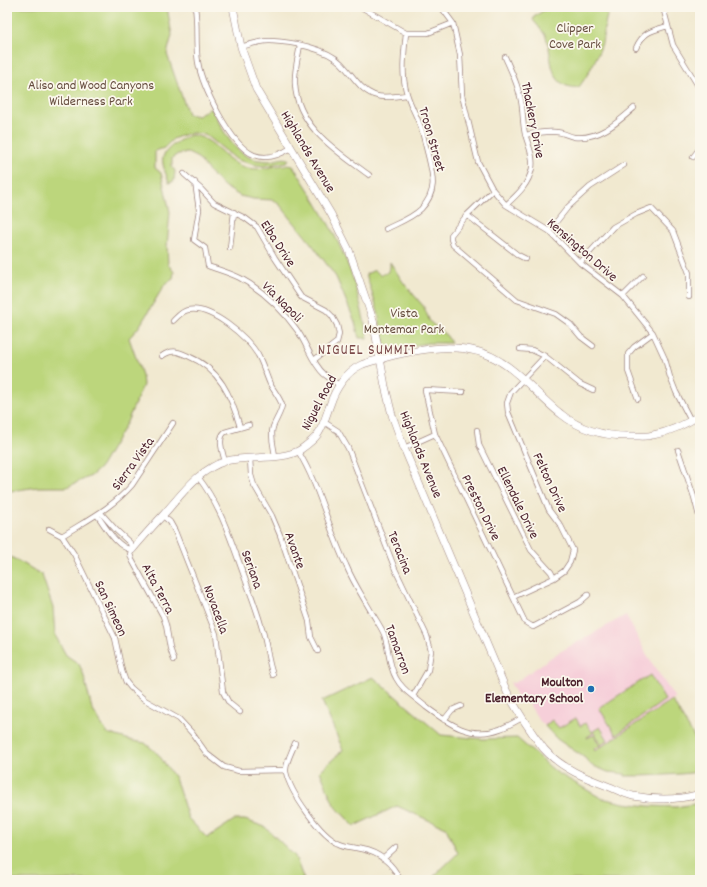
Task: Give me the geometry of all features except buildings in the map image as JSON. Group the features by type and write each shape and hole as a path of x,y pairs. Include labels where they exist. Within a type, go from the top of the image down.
{"main road":[{"name":"Highlands Avenue","path":"233,7 241,47 256,89 331,214 349,250 373,320 392,415 404,448 507,692 522,718 545,750 579,776 632,796 661,798 700,794"},
{"name":"Niguel Road","path":"132,550 198,477 225,462 250,458 288,455 298,451 314,439 324,422 330,404 340,385 354,369 362,365 410,351 452,347 488,355 501,362 523,378 562,415 576,424 606,435 652,436 671,430 700,415"}],"street":[{"path":"195,7 198,64 212,101 235,139 243,149 253,155 263,157 283,153 291,148"},
{"path":"362,7 406,33 428,33 453,23"},
{"name":"Kensington Drive","path":"441,7 453,23 460,55 463,103 478,162 493,190 506,205 549,231 580,263 623,296 653,333 665,359 676,392 691,421"},
{"path":"663,7 673,45 700,89"},
{"path":"636,48 640,39 647,32 668,26"},
{"name":"Troon Street","path":"386,229 413,215 421,208 429,196 434,176 422,131 407,95 403,63 406,33"},
{"path":"241,47 251,43 271,41 300,45 330,54 340,62 362,87 373,95 381,97 407,95"},
{"path":"300,45 295,73 295,87 301,111 325,141 369,175"},
{"name":"Thackery Drive","path":"505,57 514,78 522,106 526,135 532,156 532,166 529,178 523,188 506,205"},
{"path":"526,135 541,132 558,132 573,137 591,137 616,124 634,108"},
{"path":"693,157 700,148"},
{"path":"549,231 568,207 590,186 624,165"},
{"name":"Elba Drive","path":"184,174 195,182 214,203 234,212 257,227 260,235 301,297 326,310 332,316 337,325 339,338 337,342 314,360"},
{"name":"Via Napoli","path":"195,182 199,210 194,240 205,248 208,266 240,278 263,294 279,308 297,330 314,360 324,374 340,385"},
{"path":"493,190 467,215 451,234 453,245 517,300 556,314 570,324 581,337 593,346"},
{"path":"580,263 613,228 636,214 652,208 673,231 688,273 689,296"},
{"path":"230,248 234,212"},
{"path":"467,215 518,255 526,259"},
{"path":"623,296 643,276"},
{"path":"173,320 188,310 196,309 207,312 224,322 241,335 256,352 282,406 272,433 275,456"},
{"path":"638,399 628,371 628,354 634,347 653,333"},
{"path":"520,349 532,350 545,356 580,384 593,390"},
{"path":"162,356 169,351 178,352 207,366 221,380 234,403 240,427"},
{"name":"Felton Drive","path":"513,597 554,578 564,571 570,562 573,550 561,526 549,510 508,412 507,403 511,392 545,356"},
{"name":"Preston Drive","path":"463,392 425,390 435,434 525,622 534,628 580,602 588,595"},
{"name":"Teracina","path":"324,422 338,431 348,448 395,569 427,636 431,651 428,670 413,696"},
{"name":"Sierra Vista","path":"62,536 116,502 132,485 173,423"},
{"path":"225,462 222,449 222,434 249,425"},
{"name":"Ellendale Drive","path":"477,430 479,445 531,550 551,572 554,578"},
{"path":"404,448 435,434"},
{"path":"678,450 700,520"},
{"name":"Tamarron","path":"298,451 314,482 345,565 384,634 391,666 396,679 404,689 444,720 463,730 473,733 483,733 501,729 522,718"},
{"name":"Avante","path":"250,458 251,475 254,485 272,516 280,535 309,621 312,637 318,651"},
{"name":"Seriana","path":"198,477 208,490 230,536 262,625 273,675"},
{"path":"694,498 700,496"},
{"name":"Alta Terra","path":"99,514 116,541 125,549 132,550"},
{"name":"Alta Terra","path":"99,514 130,543 132,550 130,554 132,560 164,620 174,660"},
{"name":"Novacella","path":"163,516 170,522 175,532 216,634 222,692 229,703 240,712"},
{"name":"San Simeon","path":"49,529 62,536 74,554 115,638 122,671 126,682 131,688 145,700 179,718 207,754 217,763 229,770 239,772 286,770"},
{"path":"444,720 452,710 461,706"},
{"path":"295,743 289,757 286,770 294,792 322,831 340,845 374,852 392,867 400,880"},
{"path":"383,859 396,847"}],"shaded area":[{"name":"Moulton Elementary School","path":"626,615 648,657 675,698 595,751 576,718 559,728 555,725 549,724 545,726 539,720 523,695 518,698 510,682 516,682 556,654"}],"green space":[{"name":"Aliso and Wood Canyons Wilderness Park","path":"7,7 167,7 172,35 167,54 188,114 198,116 211,108 229,140 242,153 258,160 270,161 282,158 289,159 287,162 263,166 237,160 205,134 191,133 173,139 164,148 155,151 155,168 161,173 170,212 167,246 168,264 174,272 173,279 165,284 139,327 129,338 142,375 143,385 127,422 100,468 91,476 67,487 38,487 10,491 7,494"},
{"name":"Clipper Cove Park","path":"549,7 611,7 607,16 598,55 579,87 567,86 556,77 553,71 545,35 533,20 535,16"},
{"path":"191,135 206,139 228,158 241,166 255,169 280,165 293,166 324,216 344,256 355,287 368,338 359,338 355,322 336,277 314,247 280,205 274,200 253,199 240,196 225,187 212,175 198,158 188,153 178,154 172,158 172,167 175,171 174,181 169,183 163,166 164,154 175,144"},
{"name":"Vista Montemar Park","path":"390,262 403,282 424,307 430,322 447,336 451,343 428,343 391,349 384,345 378,312 366,274 375,270 380,275 387,273 390,267"},
{"path":"7,555 42,575 53,608 55,635 66,655 79,664 83,673 92,709 107,733 145,743 158,754 175,778 188,818 207,838 234,820 245,820 265,827 295,856 304,880 7,880"},
{"path":"650,675 665,700 616,735 599,708"},
{"path":"373,677 441,735 483,739 517,738 556,772 601,798 648,806 676,807 700,803 700,875 697,880 430,880 458,853 446,828 397,806 354,826 334,805 320,771 343,750 322,701"},
{"path":"672,700 700,747 700,772 625,776 625,774 608,772 591,765 585,758 557,739 545,726 552,720 559,728 576,718 580,726 586,723 593,733 587,738 594,735 600,746 594,749 595,751"},
{"path":"600,727 608,740 601,745 593,731"}],"place":[{"name":"Moulton Elementary School","path":"591,689"}],"district":[{"name":"NIGUEL SUMMIT","path":"367,349"}]}
